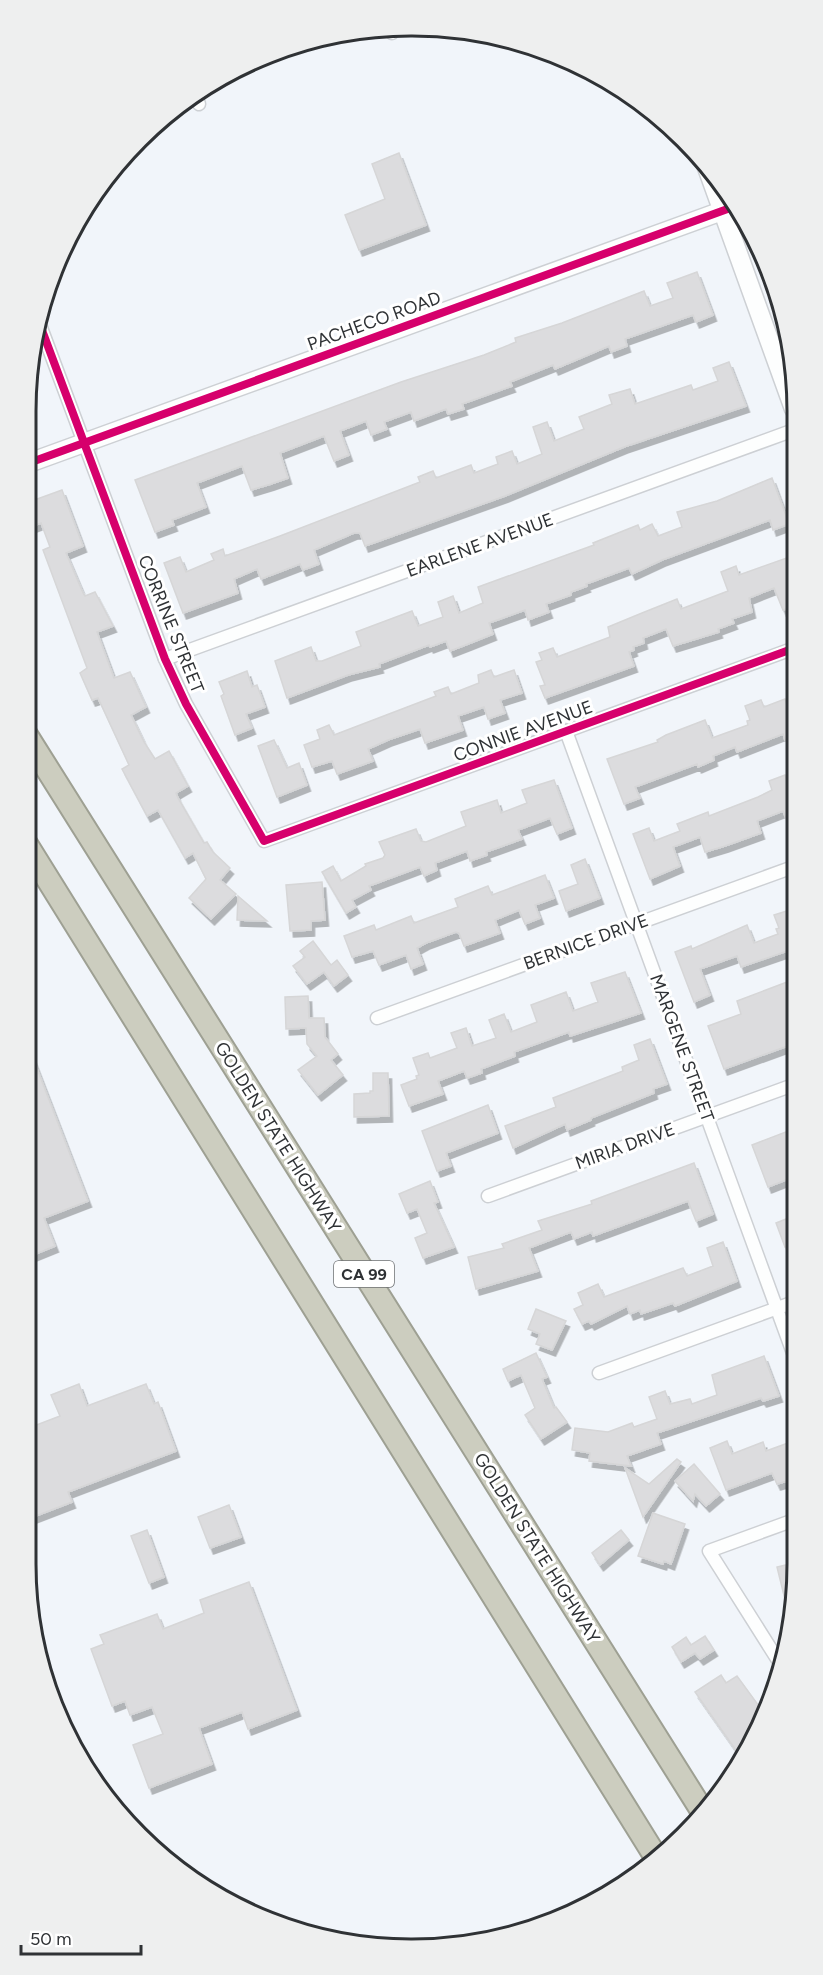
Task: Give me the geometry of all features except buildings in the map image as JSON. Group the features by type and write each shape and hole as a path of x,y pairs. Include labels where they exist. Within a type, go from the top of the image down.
{"highway":[{"name":"GOLDEN STATE HIGHWAY","path":"36,751 699,1805"},
{"path":"36,860 652,1851"}],"street":[{"name":"PACHECO ROAD","path":"36,460 728,209"},
{"path":"728,210 786,383"},
{"name":"CORRINE STREET","path":"44,335 165,659 186,704 264,841"},
{"name":"EARLENE AVENUE","path":"165,659 787,433"},
{"name":"CONNIE AVENUE","path":"264,841 787,651"},
{"name":"MARGENE STREET","path":"567,731 787,1336"},
{"name":"BERNICE DRIVE","path":"377,1018 787,869"},
{"name":"MIRIA DRIVE","path":"488,1196 787,1087"},
{"path":"599,1373 787,1305"},
{"path":"775,1656 709,1551 787,1523"}],"cycle path":[{"path":"36,460 728,209"},
{"path":"44,335 165,659 186,704 264,841 787,651"}]}
